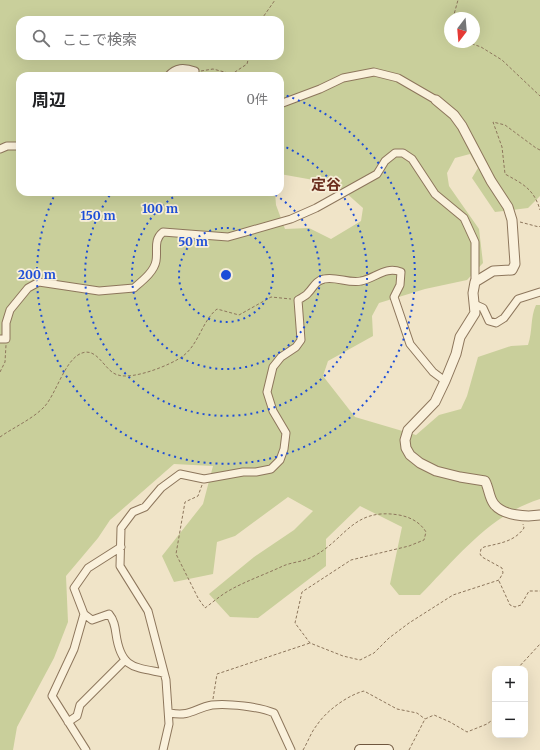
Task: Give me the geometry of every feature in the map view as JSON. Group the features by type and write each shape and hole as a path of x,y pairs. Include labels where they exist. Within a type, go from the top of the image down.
{"main road":[{"path":"360,750 388,750"}],"street":[{"path":"172,72 177,68 184,68 191,72"},
{"path":"284,102 320,89 343,78 374,72 398,78 424,95 436,100 454,115 462,126 491,181 508,207 512,220 516,264 512,270 493,271 475,282"},
{"path":"0,149 7,146 16,146"},
{"path":"3,339 10,310 28,288 39,282 99,291 134,288 152,269 156,262 156,241 163,232 228,237 291,219 316,208 376,174 385,161 396,153 404,153 412,159 435,194 464,218 475,242 475,282 473,293 475,313 460,337 456,354 436,402 408,430 405,440 406,448 420,463 436,471 485,481 495,505 503,510 523,515 540,515"},
{"path":"164,750 167,740 170,713 164,673 148,611 120,566 121,528 133,512 145,507 161,488 180,474 204,479 271,469 280,460 284,448 286,433 273,411 267,392 273,367 281,357 296,347 300,340 298,300 308,294 317,282 325,279 357,282 385,271 390,270 401,272 400,285 394,297 410,344 433,372 446,381"},
{"path":"474,304 482,308 489,321 496,323 504,318 518,299 540,292"},
{"path":"121,547 88,568 74,588 84,614 92,620 109,614 114,619 118,646 124,661 135,667 164,673"},
{"path":"84,614 74,649 52,696 86,750"},
{"path":"68,722 77,716 80,705 124,661"},
{"path":"170,713 181,715 212,705 254,707 274,713 292,750"}],"path":[{"path":"264,16 275,0"},
{"path":"455,12 458,0"},
{"path":"480,47 502,60 540,96"},
{"path":"235,72 247,64 248,60"},
{"path":"204,72 213,70 222,72"},
{"path":"540,150 505,125 493,122 502,147 504,174 527,186 538,202 540,210"},
{"path":"512,220 540,226"},
{"path":"0,437 37,414 45,406 68,368 78,356 84,353 94,355 104,362 115,375 125,377 146,372 183,356 195,343 212,313 217,309 239,315 270,297 298,300"},
{"path":"0,372 5,362 3,339"},
{"path":"204,479 198,496 185,502 176,554 198,598 206,608 230,590 283,566 311,558 349,527 365,518 384,514 393,514 413,520 424,528 426,532 424,540 409,546 351,560 302,592 296,623 310,643 343,656 360,660 374,653 389,638 409,623 453,595 499,580 503,573 502,568 482,557 480,554 481,549 512,540 518,536 524,528 523,515"},
{"path":"499,580 510,605 515,607 521,605 529,591 540,591"},
{"path":"212,705 217,674 310,643"},
{"path":"520,666 540,644"},
{"path":"303,750 317,725 333,709 357,692 364,691 397,709 417,714 425,719"},
{"path":"409,750 425,719 434,715 467,732 487,724 492,720"}],"green space":[{"path":"0,0 540,0 540,196 528,208 495,212 472,178 478,168 470,154 455,158 447,173 449,186 479,229 483,263 467,280 425,289 379,303 372,316 373,336 328,361 323,376 355,417 416,435 439,415 461,409 467,396 478,357 511,346 528,345 534,310 536,305 540,305 540,499 522,506 489,527 460,553 420,595 399,595 390,584 402,527 360,506 326,539 326,566 258,618 230,617 209,594 254,557 294,530 313,511 288,497 235,536 217,542 213,574 174,582 162,556 203,504 213,466 174,464 110,520 98,538 66,576 68,622 54,658 17,727 13,750 0,750"}],"district":[{"name":"定谷","path":"326,185"}]}
